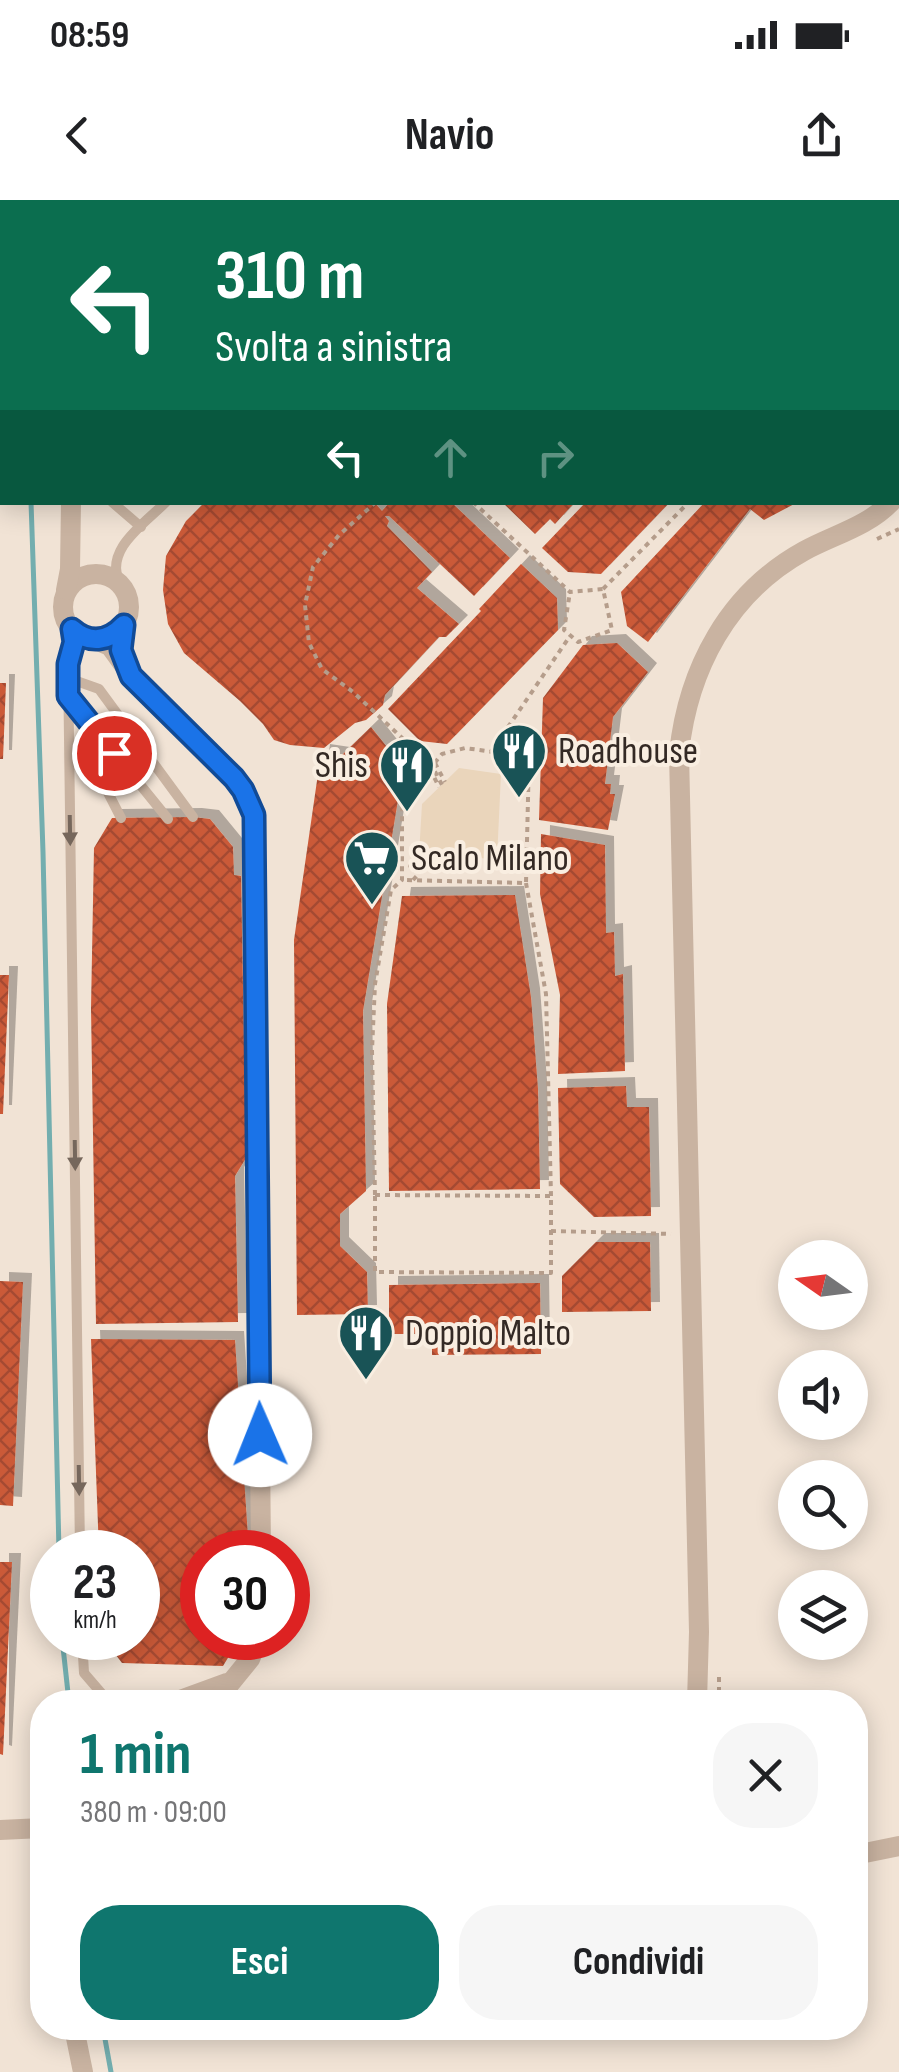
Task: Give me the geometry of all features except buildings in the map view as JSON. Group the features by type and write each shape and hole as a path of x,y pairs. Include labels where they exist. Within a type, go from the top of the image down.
{"street":[{"path":"71,505 63,615 72,629 85,638 110,646 138,685 234,778 254,815 262,1530"},
{"path":"698,1690 679,753 687,704 708,650 740,601 787,560 869,520 887,505"},
{"path":"71,544 76,562 93,574"},
{"path":"65,593 80,577 93,574 112,577 120,584 129,604 121,650 125,666"},
{"path":"96,640 124,625"},
{"path":"225,1690 247,1660"},
{"path":"214,1690 241,1672"},
{"path":"0,1830 30,1829"},
{"path":"868,1853 899,1846"},
{"path":"76,2040 83,2072"}],"lane":[{"path":"115,505 141,527"},
{"path":"120,584 114,568 118,552 163,505"},
{"path":"72,629 68,696 80,1530"},
{"path":"68,678 98,689 192,818"},
{"path":"68,696 168,819"},
{"path":"69,742 102,781 121,818"},
{"path":"83,1660 84,1673 99,1690"}],"path":[{"path":"373,505 324,550 313,567 305,604 309,643 322,669 353,692 432,766 442,784"},
{"path":"476,505 570,592 603,589 686,505"},
{"path":"862,545 899,529"},
{"path":"570,592 564,630 578,642 612,630 603,589"},
{"path":"491,752 570,635"},
{"path":"402,880 402,803 442,754 465,748 530,757 526,882 546,994 550,1273 375,1272 372,1050 375,984 391,890 402,880 526,882"},
{"path":"422,863 430,856"},
{"path":"413,880 423,869 415,860 410,866 415,870"},
{"path":"375,1195 551,1196"},
{"path":"551,1231 690,1234"},
{"path":"719,1665 719,1690"}],"shaded area":[{"path":"459,768 501,774 497,859 419,855 422,804"}],"waterway":[{"path":"31,505 58,1530"},
{"path":"64,1660 68,1690"},
{"path":"105,2040 111,2072"}],"place":[{"name":"Roadhouse","path":"519,800"},
{"name":"Shis","path":"407,814"},
{"name":"Scalo Milano","path":"372,907"},
{"name":"Doppio Malto","path":"366,1382"}],"route":[{"path":"114,753 68,696 72,629 96,640 116,633 124,625 122,659 131,676 234,778 254,815 260,1435"}]}
